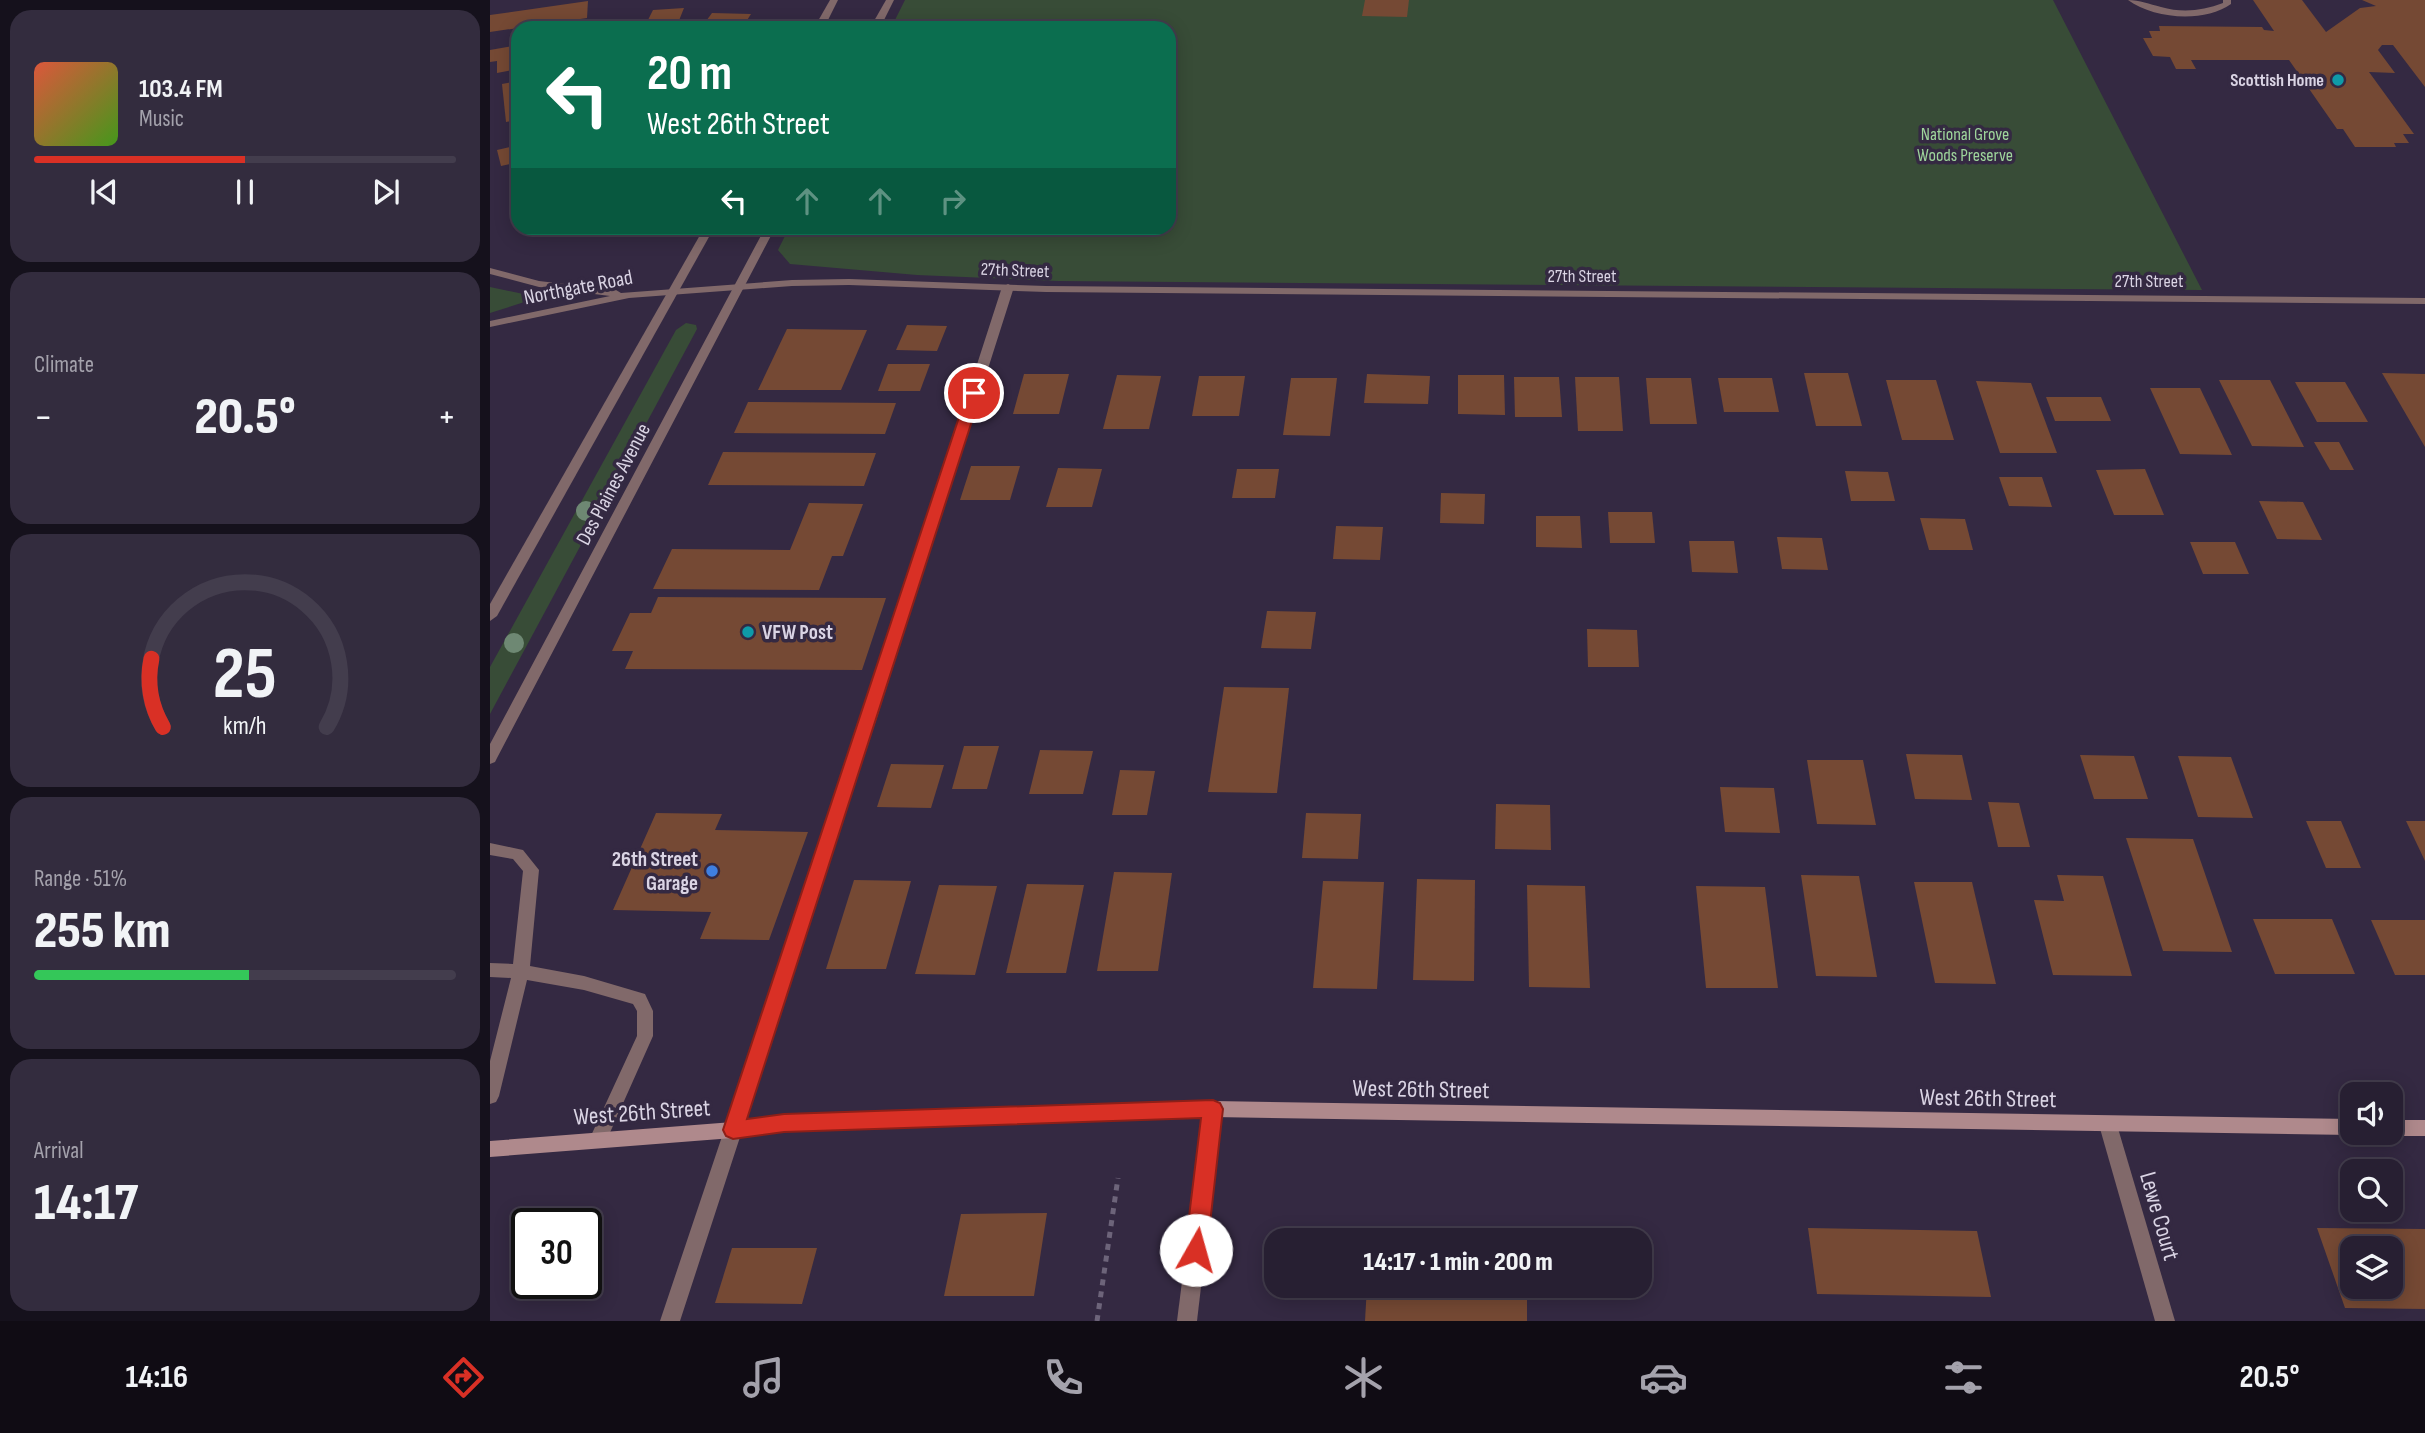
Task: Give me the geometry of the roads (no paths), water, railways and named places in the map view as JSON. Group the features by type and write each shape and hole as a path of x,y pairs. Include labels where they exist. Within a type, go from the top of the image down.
{"main road":[{"name":"West 26th Street","path":"490,1149 733,1130 784,1123 1213,1109 2340,1127"},
{"path":"2403,1128 2425,1128"}],"street":[{"path":"823,21 834,0"},
{"path":"879,21 890,0"},
{"path":"2132,0 2158,10 2185,15 2216,9 2227,4 2227,0"},
{"name":"Des Plaines Avenue","path":"490,616 705,235"},
{"name":"Des Plaines Avenue","path":"490,758 765,235"},
{"path":"490,271 539,284 629,295"},
{"name":"27th Street","path":"673,292 849,282 1008,287 2425,301"},
{"path":"670,1321 1008,287"},
{"name":"Northgate Road","path":"490,324 629,295 673,292"},
{"path":"490,849 518,854 531,870 521,970 490,1096"},
{"path":"490,970 521,970 592,983 639,999 645,1012 645,1036 598,1140"},
{"path":"1187,1321 1213,1109"},
{"name":"Lewe Court","path":"2108,1125 2165,1321"}],"place":[{"name":"Scottish Home","path":"2338,80"},
{"name":"VFW Post","path":"748,632"},
{"name":"26th Street Garage","path":"712,871"}],"park label":[{"name":"National Grove Woods Preserve","path":"1965,144"}]}
